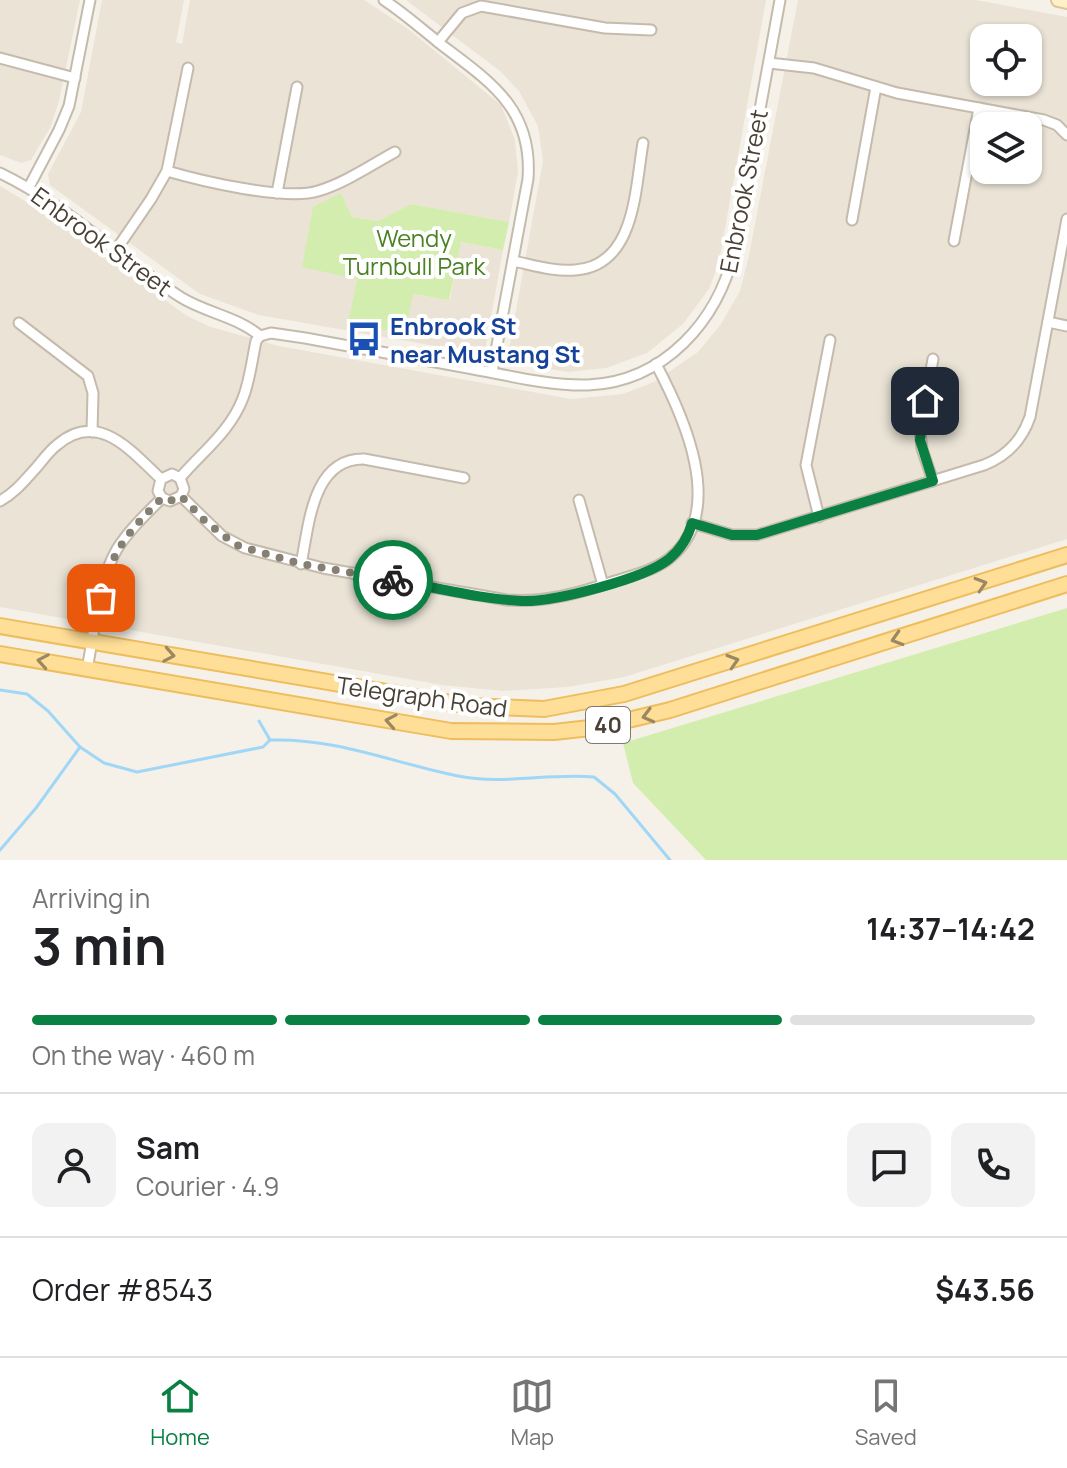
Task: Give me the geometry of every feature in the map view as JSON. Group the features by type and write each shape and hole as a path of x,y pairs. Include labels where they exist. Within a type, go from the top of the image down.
{"main road":[{"name":"Telegraph Road","path":"0,626 469,706 544,709 599,700 658,685 1067,555"},
{"name":"Telegraph Road","path":"0,654 451,731 530,733 577,730 670,710 1067,584"}],"street":[{"path":"29,187 59,130 75,78 90,0"},
{"path":"384,0 493,85 511,106 522,127 528,170 492,372"},
{"name":"Enbrook Street","path":"0,173 29,187 184,299 248,327 260,336 275,334 305,338 544,382 590,385 631,376 656,364 694,333 713,308 726,281 780,0"},
{"path":"1058,0 1067,2"},
{"path":"438,42 462,13 481,6 605,28 651,30"},
{"path":"0,58 75,78"},
{"path":"769,63 814,68 876,87 1051,122 1067,135"},
{"path":"116,250 167,171 188,68"},
{"path":"277,193 297,87"},
{"path":"852,220 876,87"},
{"path":"954,241 979,108"},
{"path":"513,261 574,270 598,264 614,252 626,231 643,143"},
{"path":"167,171 277,193 297,194 318,191 395,152"},
{"path":"692,523 732,535 748,536 819,517 994,461 1017,442 1030,417 1067,219"},
{"path":"1048,322 1067,326"},
{"path":"19,323 88,376 93,393 92,432"},
{"path":"180,478 216,441 237,412 260,336"},
{"path":"819,517 806,465 830,340"},
{"path":"933,359 920,431 922,449 933,481"},
{"path":"181,496 229,541 301,564 521,601 558,598 661,565 680,549 692,523 697,490 690,437 656,364"},
{"path":"0,501 16,490 58,444 79,433 92,432 117,438 161,479"},
{"path":"301,564 319,489 325,477 340,464 364,459 464,478"},
{"path":"161,479 172,474 180,478 184,485 181,496"},
{"path":"161,479 158,491 162,498 170,501 181,496"},
{"path":"87,669 112,560 130,531 162,498"},
{"path":"579,500 603,585"}],"shaded area":[{"path":"0,0 80,0 51,126 31,160 21,163 0,155"},
{"path":"102,0 184,0 176,42 182,44 190,0 364,0 408,29 501,105 515,140 518,172 509,222 411,204 378,221 352,217 341,193 357,279 349,324 412,294 450,300 460,242 503,250 485,350 481,354 259,315 200,294 50,185 48,174 81,112"},
{"path":"406,0 766,0 719,262 709,289 683,324 647,353 606,368 568,372 514,363 508,355 543,161 538,126 519,91 500,71"},
{"path":"798,0 976,0 1067,17 1067,539 624,677 568,687 503,691 442,685 0,607 0,186 48,215 187,316 211,327 279,346 571,399 623,394 654,382 698,352 721,324 740,291"}],"green space":[{"name":"Wendy Turnbull Park","path":"341,193 352,217 378,221 411,204 509,222 503,250 461,242 449,300 413,294 405,333 348,324 357,279 302,267 313,207"},
{"path":"1067,608 1067,860 706,860 633,783 623,743"}],"waterway":[{"path":"0,690 27,694 48,711 80,747 104,763 137,772 263,747 270,740 295,740 342,747 458,776 509,779 594,777 615,794 670,860"},
{"path":"259,721 270,740"},
{"path":"0,850 36,808 80,747"}],"way so far":[{"path":"101,598 105,579 122,541 162,498 174,501 181,496 205,521 236,545 301,564 393,580"}],"place":[{"name":"Enbrook St near Mustang St","path":"364,339"}],"route":[{"path":"393,580 507,600 558,598 661,565 680,549 692,523 732,535 757,535 933,481 920,440 925,401"}]}
